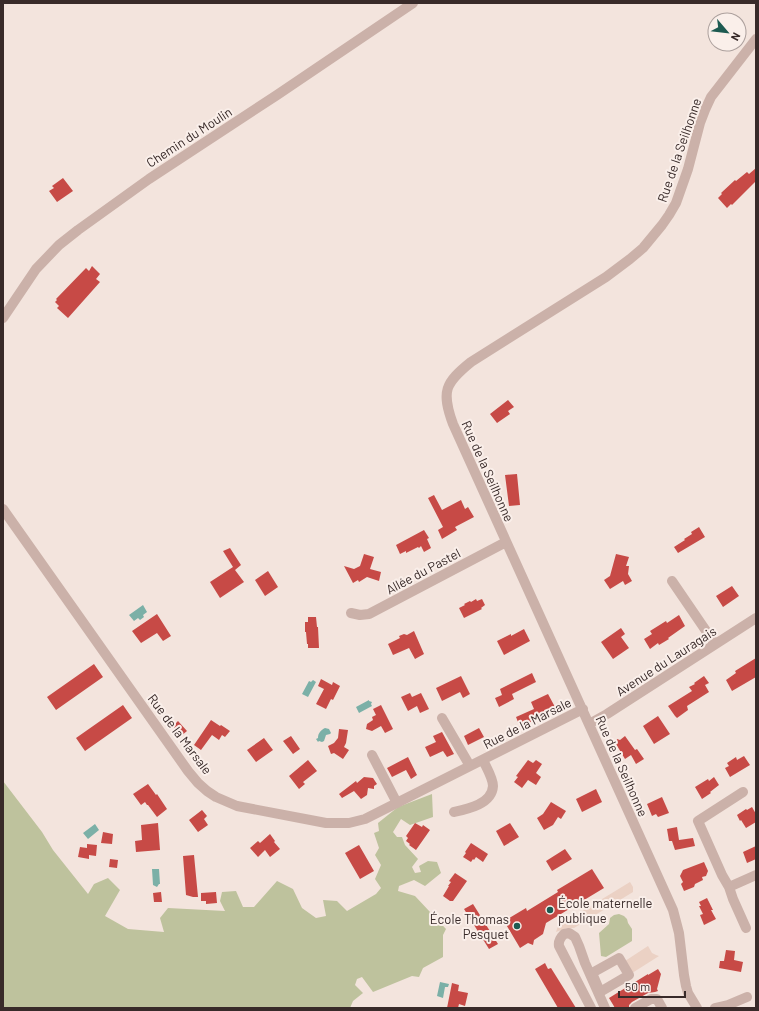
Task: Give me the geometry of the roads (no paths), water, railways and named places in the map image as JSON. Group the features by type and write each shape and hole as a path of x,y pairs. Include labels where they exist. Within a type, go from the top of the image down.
{"street":[{"name":"Chemin du Moulin","path":"3,318 36,269 59,245 78,230 149,179 413,3"},
{"name":"Rue de la Seilhonne","path":"697,1008 688,993 686,986 679,933 673,910 453,424 446,404 446,394 453,377 471,362 625,264 643,248 662,225 676,203 688,169 700,123 711,97 756,39"},
{"name":"Rue de la Marsale","path":"3,509 188,771 207,791 216,797 237,806 326,824 349,823 365,819 583,709"},
{"name":"Allée du Pastel","path":"351,613 360,615 369,614 506,542"},
{"path":"672,581 715,644"},
{"name":"Avenue du Lauragais","path":"589,724 607,714 756,618"},
{"path":"442,718 470,766"},
{"path":"372,755 397,803"},
{"name":"Rue de la Marsale","path":"454,812 482,803 492,792 493,785 491,776 483,760"},
{"path":"743,792 698,820 746,928"},
{"path":"729,887 756,875"},
{"path":"591,1008 558,944 559,940 564,934 569,933 575,937 605,1008"},
{"path":"715,1008 728,1005 752,994"},
{"path":"732,1008 752,994"},
{"path":"635,1008 651,999 657,999 662,1008"}],"water":[{"path":"143,605 147,612 140,620 138,618 134,621 129,615"},
{"path":"313,680 316,682 308,697 302,694 309,681 311,682"},
{"path":"369,700 372,702 372,706 359,713 356,707"},
{"path":"325,728 329,729 331,733 326,735 324,741 318,742 316,739 318,738 320,732"},
{"path":"95,824 99,830 88,839 83,833"},
{"path":"152,869 159,869 160,884 157,887 153,885"},
{"path":"440,982 449,984 448,987 445,987 443,998 437,996"}],"place":[{"name":"École maternelle publique","path":"550,910"},
{"name":"École Thomas Pesquet","path":"517,926"}]}
